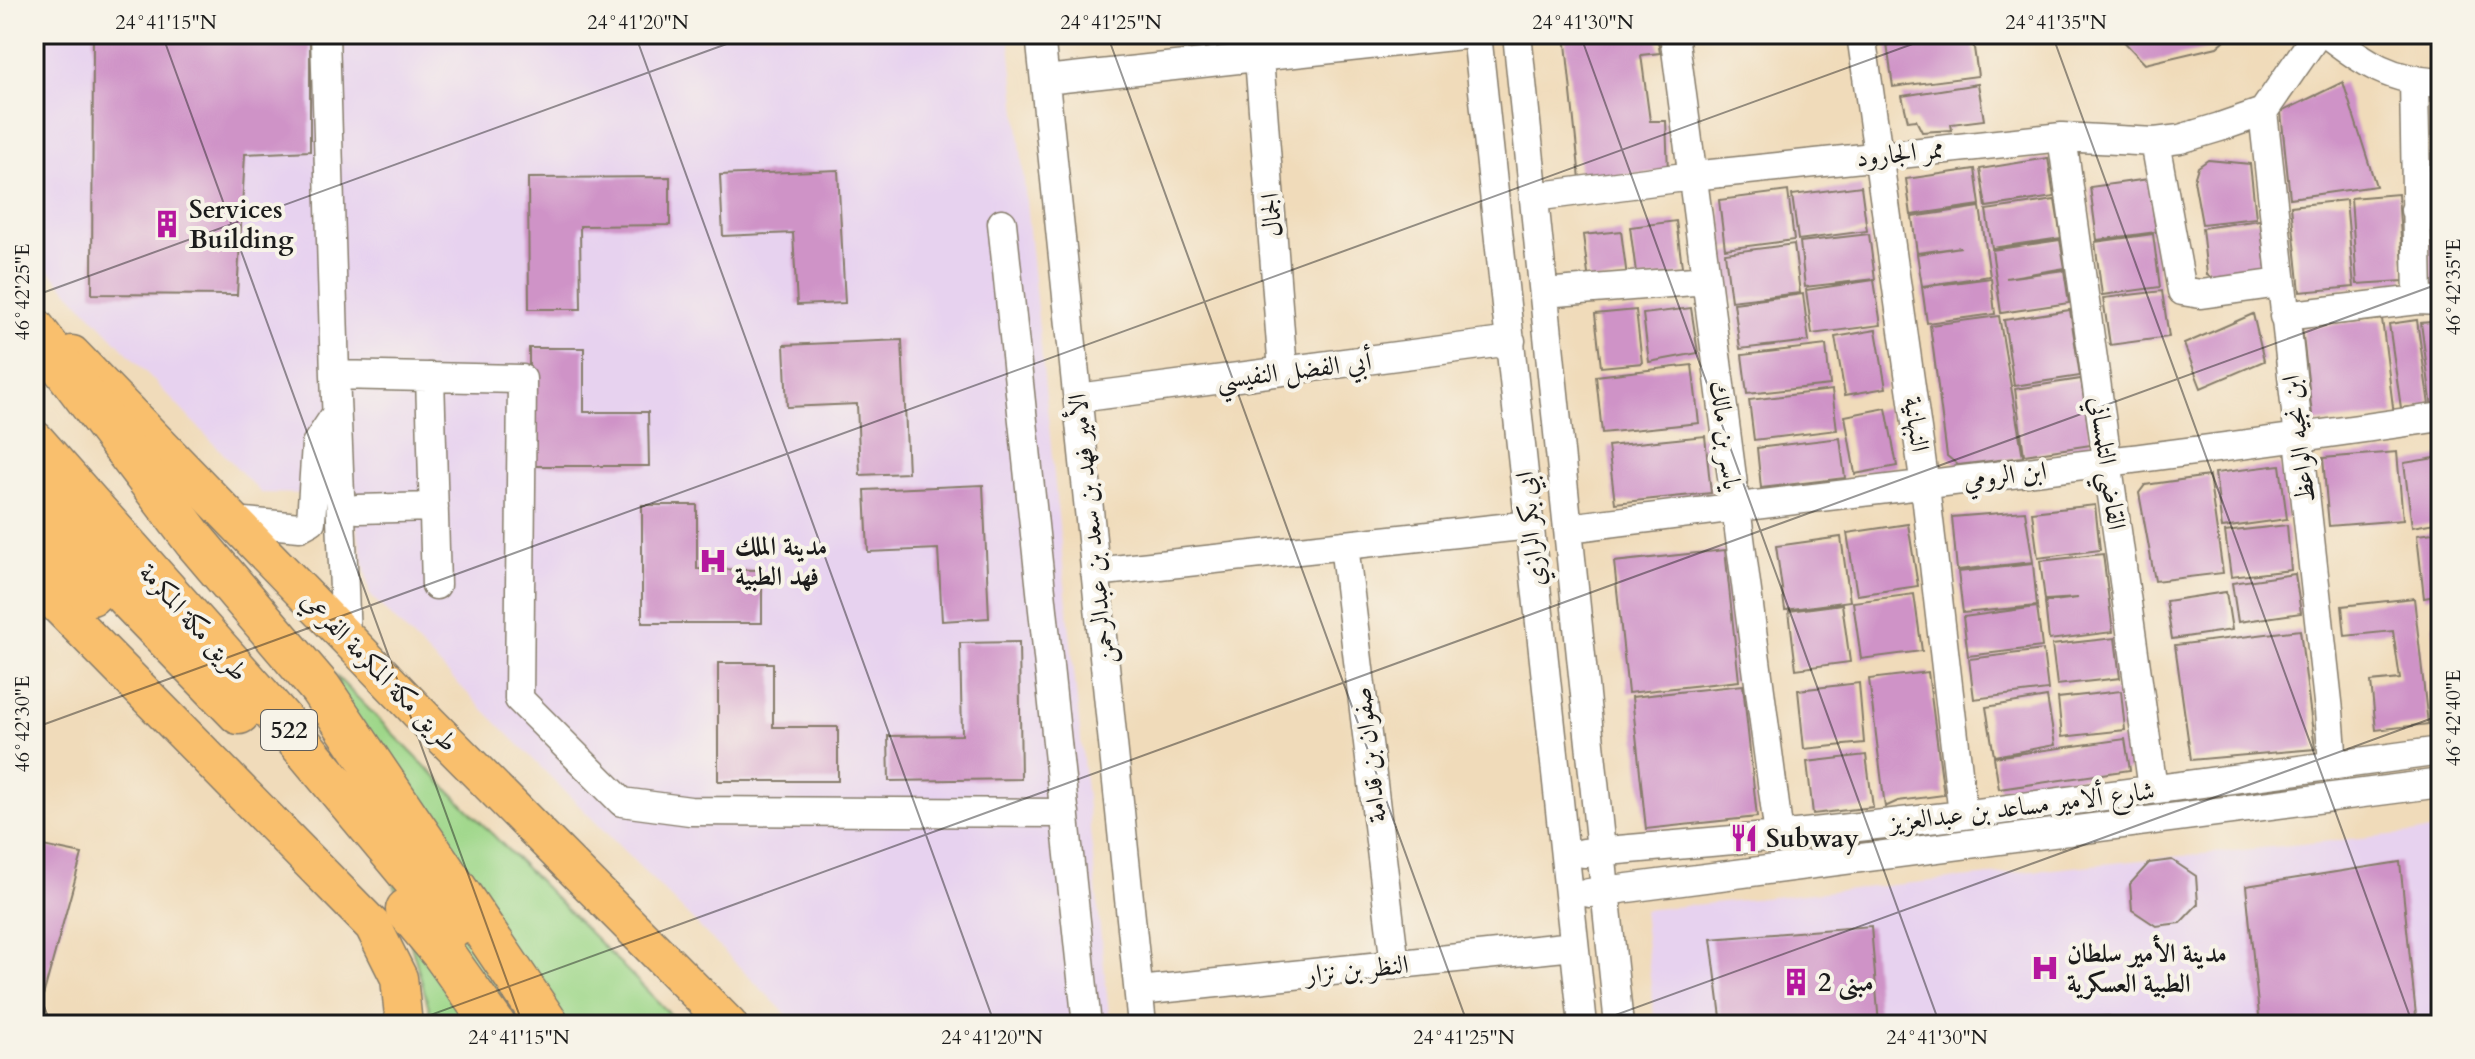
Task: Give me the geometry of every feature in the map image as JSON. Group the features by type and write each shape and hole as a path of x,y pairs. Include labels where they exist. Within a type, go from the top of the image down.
{"highway":[{"path":"34,329 195,541 320,688 548,1025"},
{"name":"طريق مكة المكرمة","path":"34,442 280,719 536,1025"},
{"name":"طريق مكة المكرمة","path":"34,501 273,749 442,952 494,1025"},
{"path":"34,546 273,749"}],"main road":[{"name":"طريق مكة المكرمة الفرعي","path":"34,315 729,1025"},
{"path":"34,581 373,926 399,978 404,1025"}],"street":[{"path":"325,34 346,637"},
{"name":"الأمير فهد بن سعد بن عبدالرحمن","path":"1040,34 1142,1025"},
{"path":"1045,80 1474,34"},
{"name":"ابي بكر الرازي","path":"1474,34 1511,341 1583,1025"},
{"name":"ابي بكر الرازي","path":"1517,34 1619,1025"},
{"name":"ياسر بن مالك","path":"1674,34 1779,836"},
{"name":"النبهانية","path":"1861,34 1925,486 1963,815"},
{"path":"2263,112 2317,34"},
{"path":"2284,316 2430,301 2428,82 2366,64 2327,34"},
{"name":"الجمال","path":"1259,58 1283,371"},
{"name":"ممر الجارود","path":"1534,197 1692,176 2062,137 2155,142 2180,139 2263,112"},
{"name":"ابن نجيه الواعظ","path":"2263,112 2328,695 2333,765"},
{"name":"القاضي التلمساني","path":"2062,137 2153,789"},
{"path":"2155,142 2182,291 2201,294 2280,283"},
{"path":"1002,223 1087,1025"},
{"path":"1544,293 1706,280"},
{"name":"أبي الفضل النفيسي","path":"1078,398 1511,341"},
{"path":"335,375 522,379 519,699 622,802 690,811 1065,813"},
{"path":"430,377 436,585"},
{"path":"336,414 316,444 311,521 342,557"},
{"name":"ابن الرومي","path":"1568,528 1925,486 2441,417"},
{"path":"358,509 434,507"},
{"path":"234,521 300,527 311,521"},
{"path":"1095,572 1530,525"},
{"name":"صفوان بن قدامة","path":"1344,545 1395,965"},
{"name":"شارع ألامير مساعد بن عبدالعزيز","path":"1565,855 1779,836 1963,815 2441,751"},
{"path":"2398,757 2405,763 2408,772 2409,780 2404,789"},
{"path":"1569,895 2441,783"},
{"name":"النظر بن نزار","path":"1139,991 1574,946"}],"shaded area":[{"name":"مدينة الملك فهد الطبية","path":"34,34 1009,34 1110,1025 797,1025 370,595 357,527 340,501 328,494 261,493 34,255"},
{"name":"مدينة الأمير سلطان الطبية العسكرية","path":"2441,830 2441,1025 1655,1025 1643,910"}],"green space":[{"path":"336,676 681,1025 428,1025 431,1015"}],"building":[{"name":"Services Building","path":"93,34 310,34 310,151 245,154 237,295 92,294"},
{"path":"1565,34 1657,34 1660,53 1641,55 1650,121 1666,121 1668,171 1580,179"},
{"path":"1972,34 1978,76 1893,87 1886,37"},
{"path":"2117,34 2232,34 2217,47 2145,64"},
{"path":"2343,82 2376,186 2290,198 2281,112"},
{"path":"1978,84 1984,120 1951,124 1952,130 1922,132 1916,120 1908,121 1902,96"},
{"path":"2048,158 2054,197 1986,207 1980,169"},
{"path":"2208,160 2250,164 2256,218 2202,224 2194,180 2198,167"},
{"path":"1975,169 1980,205 1911,215 1906,179"},
{"path":"838,170 845,303 797,305 793,233 723,236 720,175"},
{"path":"670,177 670,225 580,226 581,309 529,309 528,178"},
{"path":"2149,179 2156,232 2097,240 2090,187"},
{"path":"1861,186 1867,231 1798,240 1792,195"},
{"path":"1788,191 1794,240 1725,249 1719,200"},
{"path":"2398,194 2404,281 2357,284 2351,198"},
{"path":"2055,200 2061,238 1992,248 1986,210"},
{"path":"2346,200 2354,287 2300,292 2291,206"},
{"path":"1980,207 1990,276 1922,286 1917,254 1961,247 1917,253 1912,217"},
{"path":"2260,220 2267,277 2221,282 2207,275 2202,228"},
{"path":"1676,221 1683,274 1637,280 1630,227"},
{"path":"1621,231 1627,277 1589,282 1583,235"},
{"path":"2441,232 2441,295 2431,289 2428,238"},
{"path":"1869,234 1875,279 1805,287 1800,242"},
{"path":"2153,234 2160,287 2102,295 2095,242"},
{"path":"2060,240 2065,268 2006,278 2064,270 2069,303 2001,313 1992,250"},
{"path":"1794,244 1800,293 1731,301 1725,253"},
{"path":"1991,278 1995,314 1927,323 1922,287"},
{"path":"1874,280 1881,325 1812,334 1806,290"},
{"path":"2162,291 2169,337 2110,345 2103,298"},
{"path":"1803,294 1809,341 1740,349 1734,303"},
{"path":"1691,308 1698,353 1649,362 1643,314"},
{"path":"1636,310 1642,363 1601,367 1595,314"},
{"path":"2070,310 2080,376 2014,386 2004,320"},
{"path":"2253,314 2264,361 2201,388 2184,344"},
{"path":"1999,316 2023,457 1958,465 1947,456 1930,325"},
{"path":"2382,319 2394,415 2313,423 2302,328"},
{"path":"2417,320 2429,405 2401,408 2389,324"},
{"path":"2441,321 2441,407 2432,408 2421,323"},
{"path":"1876,330 1886,388 1845,395 1835,337"},
{"path":"902,340 908,473 860,475 857,404 787,407 784,345"},
{"path":"1826,345 1830,385 1747,394 1742,355"},
{"path":"529,348 584,348 584,412 648,412 649,466 529,466"},
{"path":"1692,365 1699,423 1602,433 1596,376"},
{"path":"2081,379 2091,445 2024,455 2015,389"},
{"path":"1832,390 1837,430 1754,440 1749,400"},
{"path":"1886,408 1897,466 1855,474 1845,416"},
{"path":"1705,436 1711,493 1615,503 1608,446"},
{"path":"1840,438 1845,478 1761,488 1757,448"},
{"path":"2397,452 2403,520 2329,526 2323,458"},
{"path":"2441,457 2441,522 2412,527 2404,463"},
{"path":"2280,465 2287,519 2222,528 2215,473"},
{"path":"2209,476 2223,573 2155,581 2139,493 2145,485"},
{"path":"983,485 989,618 942,621 938,549 868,552 865,490"},
{"path":"642,505 697,505 697,569 762,570 762,623 642,623"},
{"path":"2095,505 2100,550 2038,558 2032,512"},
{"path":"2025,511 2033,562 1957,570 1952,517"},
{"path":"1908,524 1918,586 1857,595 1847,533"},
{"path":"2287,525 2291,570 2231,577 2225,532"},
{"path":"2441,532 2441,595 2424,598 2417,535"},
{"path":"1841,537 1850,601 1785,610 1776,546"},
{"path":"1725,550 1739,681 1628,693 1614,562"},
{"path":"2103,554 2113,632 2049,640 2045,602 2078,598 2045,600 2040,561"},
{"path":"2033,564 2037,606 1963,613 1958,572"},
{"path":"2295,574 2301,613 2238,622 2232,583"},
{"path":"2226,592 2232,630 2172,639 2166,601"},
{"path":"1914,594 1922,651 1861,659 1853,602"},
{"path":"2414,598 2428,724 2376,730 2371,682 2400,679 2393,631 2345,636 2342,606"},
{"path":"1842,604 1850,662 1796,669 1789,611"},
{"path":"2037,607 2042,647 1968,656 1963,617"},
{"path":"2441,622 2441,690 2439,691 2433,624"},
{"path":"2300,630 2315,749 2191,760 2175,645"},
{"path":"2115,638 2120,678 2057,685 2052,645"},
{"path":"1019,642 1021,779 889,781 888,736 962,735 960,643"},
{"path":"2043,650 2048,690 1974,699 1969,659"},
{"path":"718,663 773,663 773,727 838,727 838,781 718,781"},
{"path":"1928,672 1944,795 1898,801 1885,807 1869,679"},
{"path":"1859,683 1864,743 1804,749 1798,690"},
{"path":"1743,685 1757,817 1646,829 1632,697"},
{"path":"2121,691 2125,730 2062,737 2058,698"},
{"path":"2047,697 2055,745 1994,756 1986,707"},
{"path":"2125,739 2130,770 1999,789 1994,757"},
{"path":"1866,755 1873,807 1813,814 1807,762"},
{"path":"34,844 82,854 35,1025 34,1025"},
{"path":"2172,860 2196,876 2198,904 2180,923 2156,926 2132,910 2130,884 2149,863"},
{"path":"2400,862 2417,1025 2260,1025 2246,886"},
{"name":"مبنى 2","path":"1871,926 1879,1025 1722,1025 1711,939"},
{"path":"2109,1016 2120,1025 2024,1025 2024,1023"}],"place":[{"name":"Services Building","path":"167,224"},
{"name":"مدينة الملك فهد الطبية","path":"713,561"},
{"name":"Subway","path":"1744,838"},
{"name":"مدينة الأمير سلطان الطبية العسكرية","path":"2045,968"},
{"name":"مبنى 2","path":"1796,982"}]}
